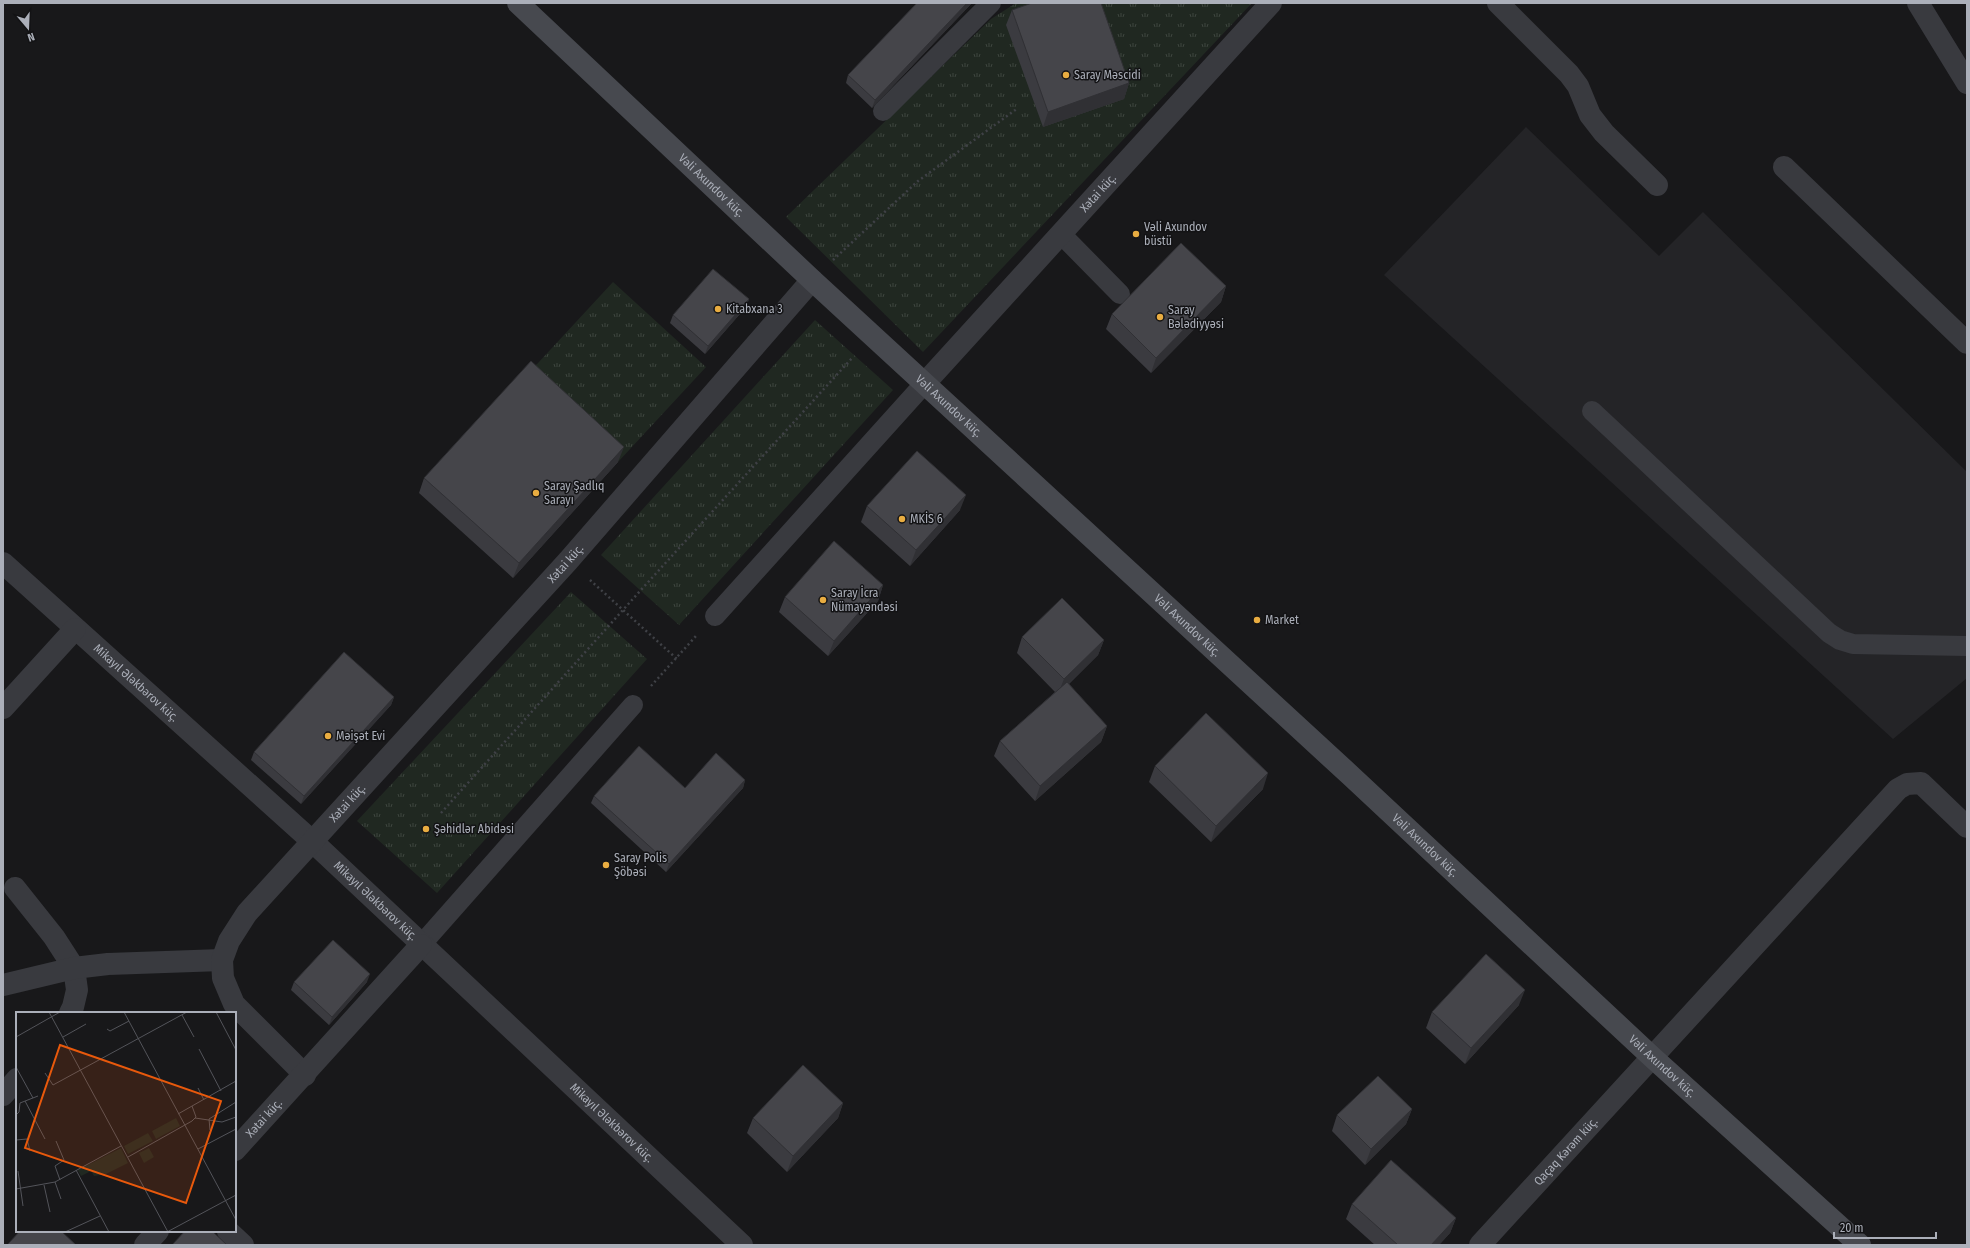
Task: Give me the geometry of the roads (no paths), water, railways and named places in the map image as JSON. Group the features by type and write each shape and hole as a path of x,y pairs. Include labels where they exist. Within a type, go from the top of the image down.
{"street":[{"name":"Vəli Axundov küç.","path":"518,3 812,280 1652,1057 1860,1245"},
{"name":"Xətai küç.","path":"925,383 1271,3"},
{"path":"1498,3 1569,74 1578,86 1590,115 1604,133 1657,185"},
{"path":"1918,3 1967,83"},
{"path":"1784,167 1967,343"},
{"name":"Xətai küç.","path":"222,960 229,941 247,913 568,561 812,280"},
{"name":"Mikayıl Ələkbərov küç.","path":"3,564 313,842 742,1245"},
{"path":"3,708 75,629"},
{"name":"Qaçaq Kərəm küç.","path":"1480,1245 1898,789 1907,784 1921,783 1967,827"},
{"path":"15,888 54,937 74,968 77,990 74,1007 71,1012"},
{"name":"Xətai küç.","path":"236,1149 305,1075 421,945"},
{"path":"3,985 74,968 108,964 222,960 223,978 234,1004 305,1075"},
{"path":"3,1095 16,1080"},
{"path":"145,1245 157,1232"},
{"path":"229,1232 243,1245"}],"lane":[{"path":"883,111 991,3"},
{"path":"1061,234 1120,294"},
{"path":"715,616 925,383"},
{"path":"1592,411 1829,633 1840,640 1853,644 1967,646"},
{"path":"421,945 633,705"}],"place":[{"name":"Saray Məscidi","path":"1066,75"},
{"name":"Vəli Axundov büstü","path":"1136,234"},
{"name":"Kitabxana 3","path":"718,309"},
{"name":"Saray Bələdiyyəsi","path":"1160,317"},
{"name":"Saray Şadlıq Sarayı","path":"536,493"},
{"name":"MKİS 6","path":"902,519"},
{"name":"Saray İcra Nümayəndəsi","path":"823,600"},
{"name":"Market","path":"1257,620"},
{"name":"Məişət Evi","path":"328,736"},
{"name":"Şəhidlər Abidəsi","path":"426,829"},
{"name":"Saray Polis Şöbəsi","path":"606,865"}]}
